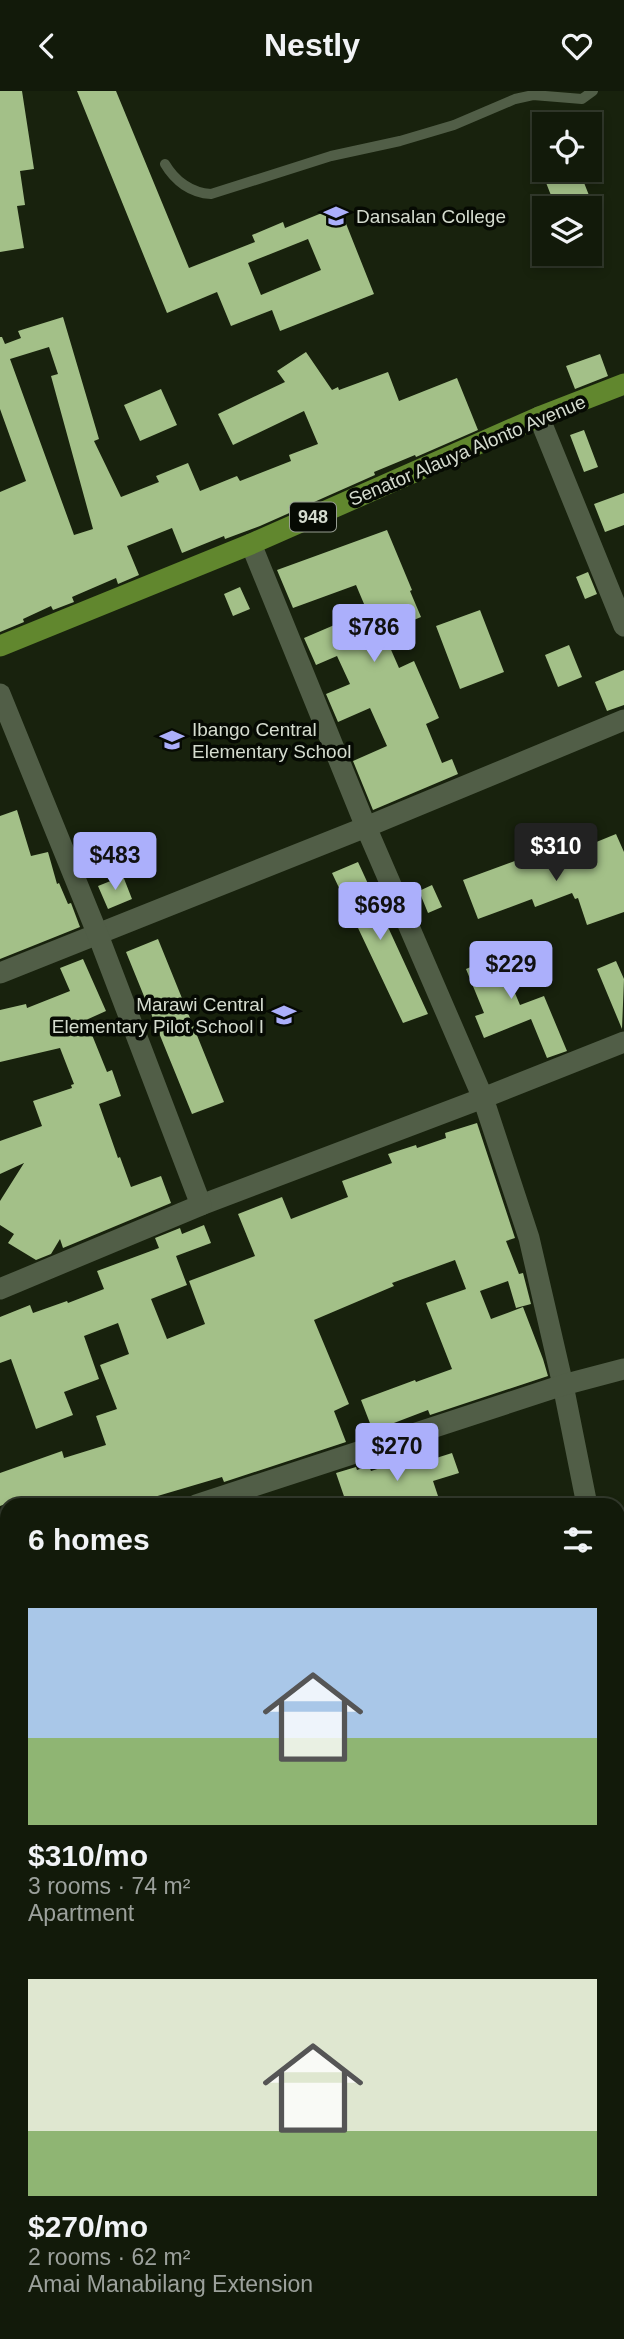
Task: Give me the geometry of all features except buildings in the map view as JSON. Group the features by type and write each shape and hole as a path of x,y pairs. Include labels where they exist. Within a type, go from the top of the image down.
{"main road":[{"name":"Senator Alauya Alonto Avenue","path":"0,646 251,544 539,417 624,384"}],"street":[{"path":"539,417 624,626"},
{"path":"251,544 366,827 483,1098 528,1238 563,1385 583,1498"},
{"path":"0,694 98,935 201,1205"},
{"path":"0,973 366,827 624,720"},
{"path":"0,1289 201,1205 483,1098 624,1041"},
{"path":"217,1498 563,1385 624,1369"}],"lane":[{"path":"165,164 172,175 185,185 195,191 211,194 331,156 401,141 454,125 515,99 546,94 582,99 593,91"}],"place":[{"name":"Dansalan College","path":"336,216"},
{"name":"Ibango Central Elementary School","path":"172,740"},
{"name":"Marawi Central Elementary Pilot School I","path":"284,1015"}]}
